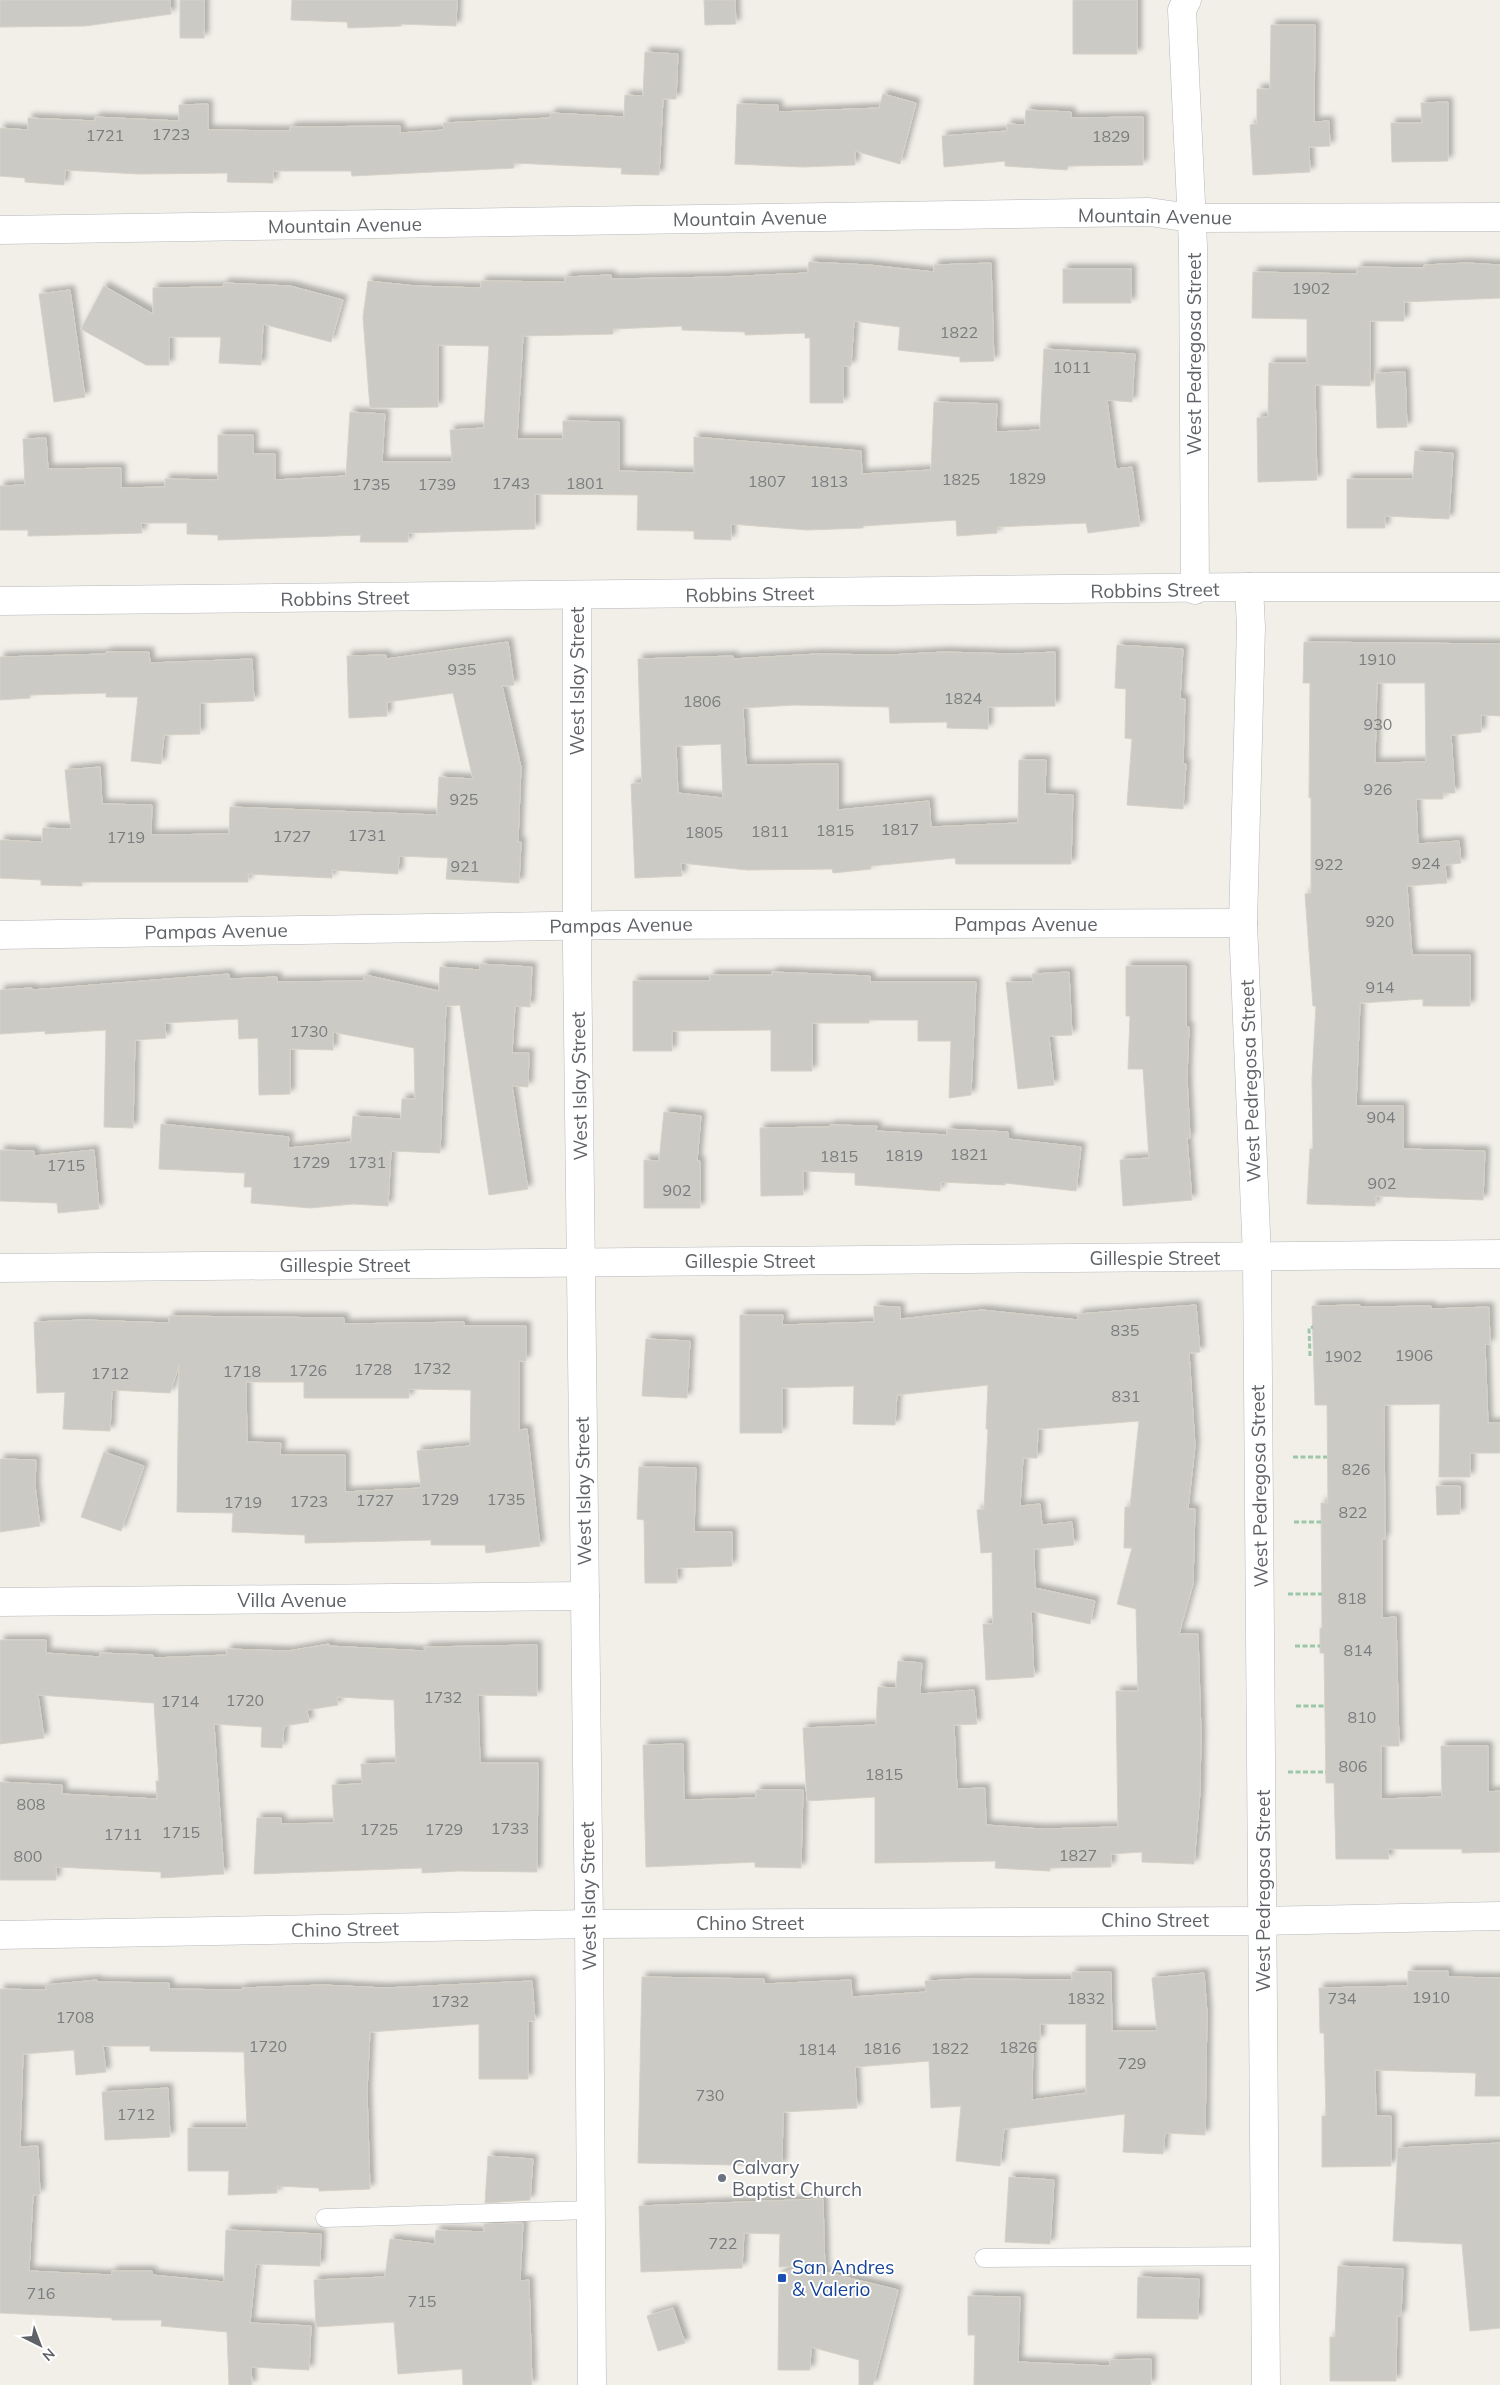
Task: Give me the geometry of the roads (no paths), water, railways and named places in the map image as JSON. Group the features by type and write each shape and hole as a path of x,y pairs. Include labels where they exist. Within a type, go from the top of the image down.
{"street":[{"name":"West Pedregosa Street","path":"1187,0 1182,10 1191,218 1195,590"},
{"name":"Mountain Avenue","path":"0,230 1149,212 1191,218 1500,217"},
{"name":"Robbins Street","path":"0,602 1249,588 1500,587"},
{"name":"West Pedregosa Street","path":"1249,588 1251,627 1243,923 1257,1257 1267,2256 1266,2385"},
{"name":"West Islay Street","path":"577,596 577,925 589,1924 592,2385"},
{"name":"Pampas Avenue","path":"0,935 577,925 1243,923"},
{"name":"Gillespie Street","path":"0,1268 1500,1254"},
{"name":"Villa Avenue","path":"0,1602 585,1596"},
{"name":"Chino Street","path":"0,1936 589,1924 1264,1921 1500,1916"}],"lane":[{"path":"325,2218 590,2210"},
{"path":"984,2258 1267,2256"}],"place":[{"name":"Calvary Baptist Church","path":"722,2178"},
{"name":"San Andres & Valerio","path":"782,2278"}]}
